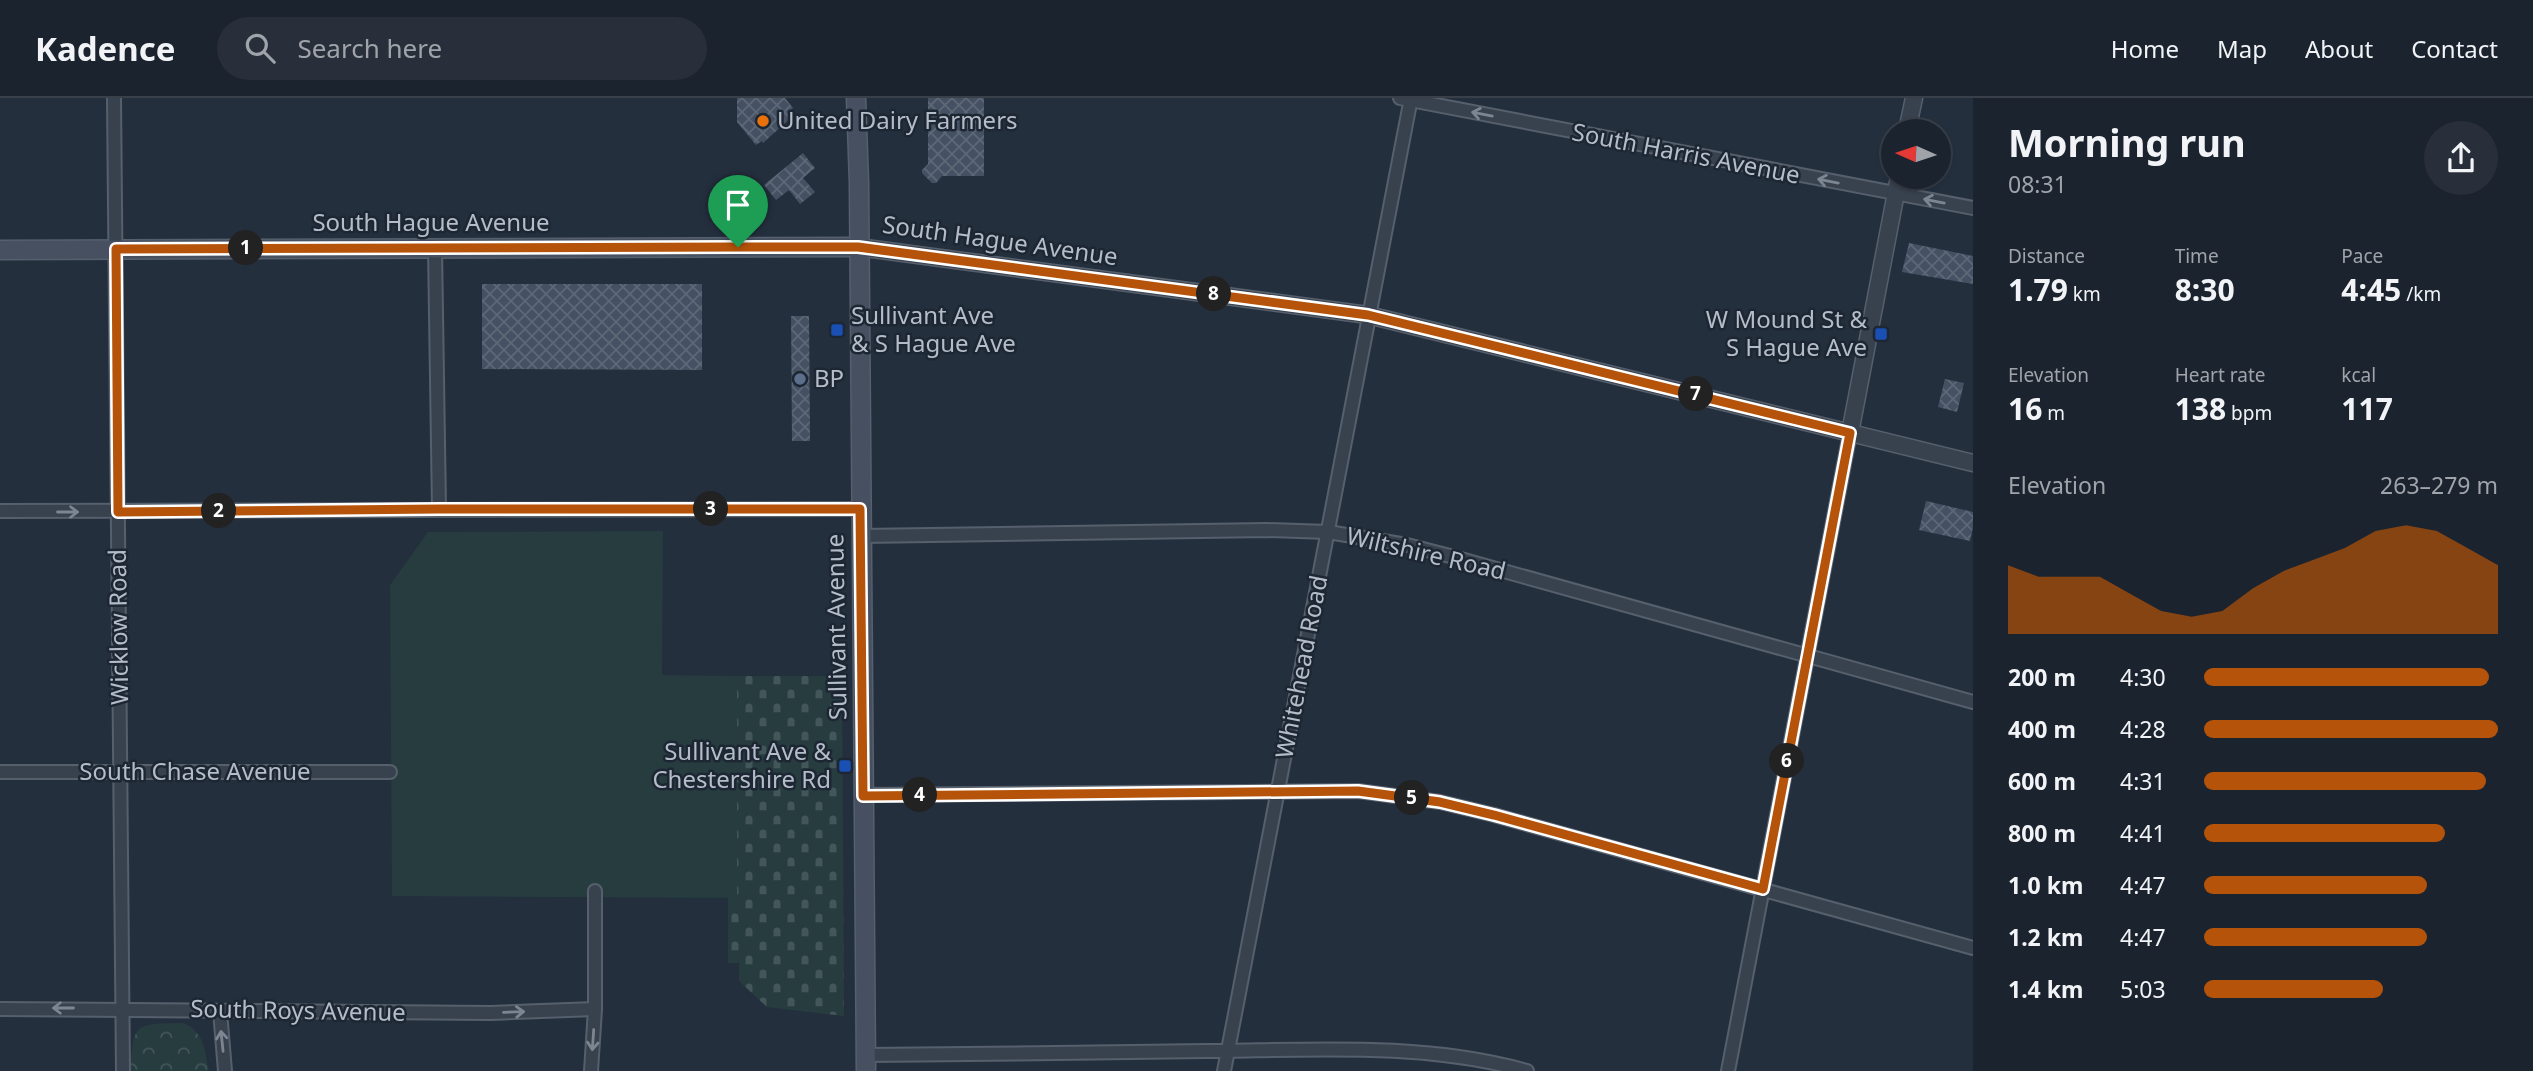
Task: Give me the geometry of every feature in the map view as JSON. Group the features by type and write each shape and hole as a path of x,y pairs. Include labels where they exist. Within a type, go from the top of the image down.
{"main road":[{"name":"Sullivant Avenue","path":"856,98 859,183 866,1063"},
{"name":"South Hague Avenue","path":"0,250 858,247"}],"street":[{"name":"Wicklow Road","path":"114,98 123,1071"},
{"path":"1910,119 1914,98"},
{"name":"South Harris Avenue","path":"1407,99 1973,208"},
{"name":"Whitehead Road","path":"1224,1071 1328,532 1407,99"},
{"path":"1728,1071 1896,189"},
{"name":"South Hague Avenue","path":"858,247 1368,315 1973,463"},
{"path":"435,248 439,509"},
{"path":"0,511 860,509"},
{"name":"Wiltshire Road","path":"861,536 1267,530 1328,532 1439,553 1973,702"},
{"name":"South Chase Avenue","path":"0,772 390,772"},
{"path":"863,796 1358,791 1440,802 1606,845 1973,948"},
{"path":"591,1071 595,1009 595,891"},
{"name":"South Roys Avenue","path":"0,1009 491,1013 595,1009"},
{"path":"220,1011 225,1071"},
{"path":"866,1063 1303,1050 1428,1053 1527,1071"}],"green space":[{"path":"663,531 662,675 737,676 737,898 392,896 390,585 428,532"},
{"path":"737,676 842,676 844,1016 767,1007 739,981 739,963 728,963 728,898 737,898"},
{"path":"183,1023 199,1036 205,1049 209,1071 131,1071 133,1043 140,1029 155,1024"}],"building":[{"name":"United Dairy Farmers","path":"737,98 785,98 793,108 791,110 794,115 763,143 762,141 756,145 737,122"},
{"path":"928,98 984,98 984,176 942,176 936,183 932,183 922,173 928,164"},
{"name":"United Dairy Farmers","path":"803,153 815,168 803,178 815,192 800,204 789,190 776,200 764,185"},
{"path":"1909,243 1973,256 1973,284 1902,272"},
{"path":"482,284 702,284 702,370 482,369"},
{"name":"BP","path":"791,316 809,316 810,441 792,441"},
{"path":"1945,379 1964,383 1957,412 1938,407"},
{"path":"1926,501 1973,512 1970,541 1919,530"}],"place":[{"name":"United Dairy Farmers","path":"763,121"},
{"name":"Sullivant Ave & S Hague Ave","path":"837,330"},
{"name":"W Mound St & S Hague Ave","path":"1881,334"},
{"name":"BP","path":"800,379"},
{"name":"Sullivant Ave & Chestershire Rd","path":"845,766"}],"route":[{"path":"738,247 858,247 1368,315 1850,433 1763,889 1494,815 1440,802 1358,791 863,796 860,509 118,512 116,249 738,247"}]}
